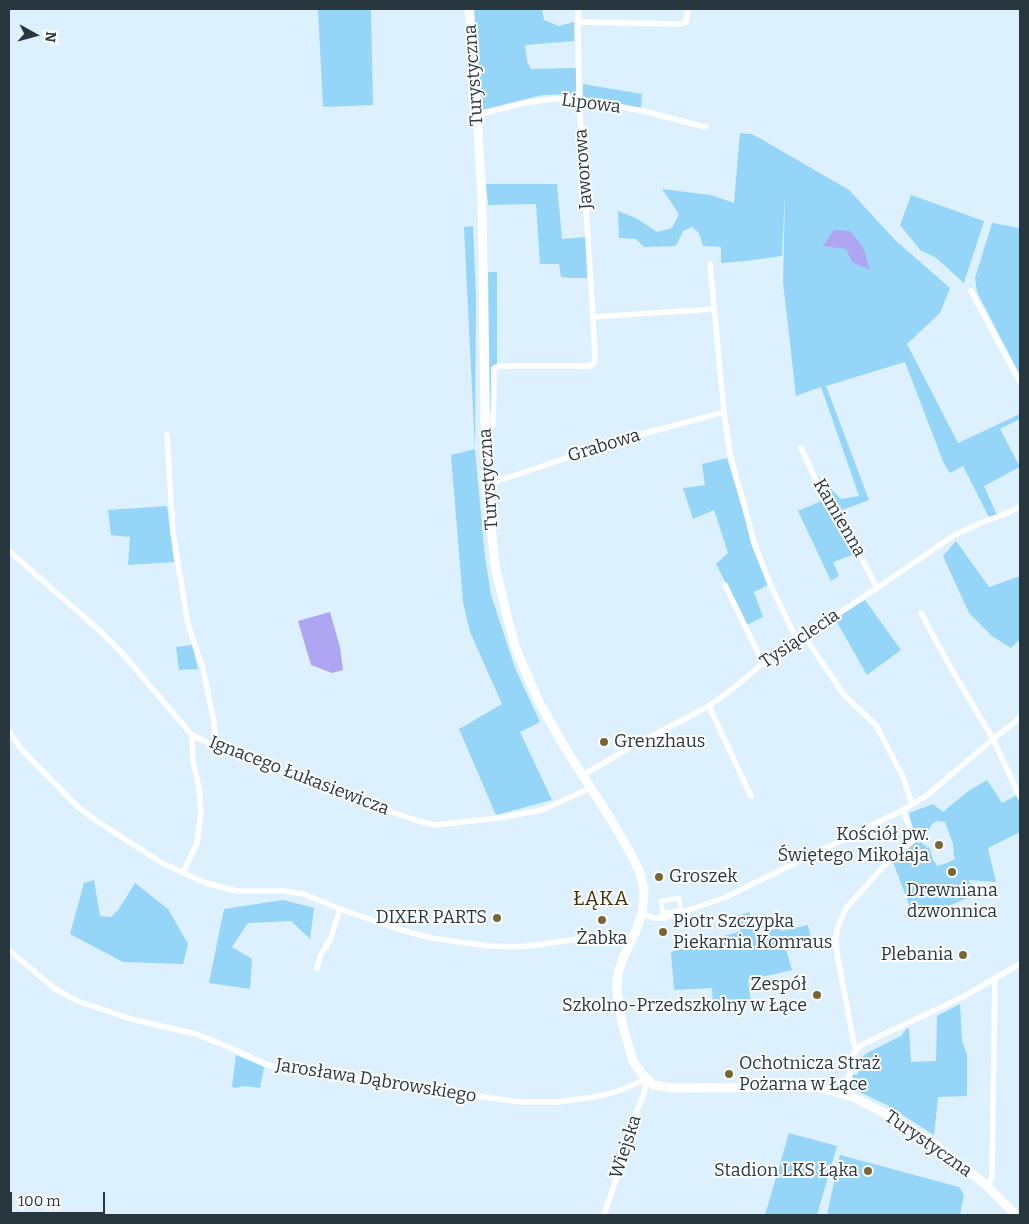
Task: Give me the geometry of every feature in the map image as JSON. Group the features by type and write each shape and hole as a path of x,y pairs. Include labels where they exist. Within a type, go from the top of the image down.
{"main road":[{"name":"Turystyczna","path":"469,9 482,198 486,485 496,570 516,649 539,702 565,748 632,856 640,873 644,889 642,914 630,943"},
{"path":"630,943 623,958 617,980 619,1003 625,1038 633,1061 647,1079"},
{"name":"Turystyczna","path":"647,1079 653,1085 670,1088 795,1086 819,1088 846,1095 875,1108 909,1127 951,1156 986,1185 1016,1215"}],"street":[{"name":"Jaworowa","path":"484,426 493,425 494,368 499,366 591,366 594,363 580,99 578,9"},
{"path":"578,22 680,24 686,22 688,9"},
{"name":"Lipowa","path":"477,115 524,103 552,99 580,99 643,111 705,127"},
{"path":"710,264 713,309 730,454 756,545 770,584 797,640"},
{"path":"971,290 1020,382"},
{"path":"593,317 713,309"},
{"name":"Grabowa","path":"486,485 620,440 724,412"},
{"path":"167,435 172,528 188,624 203,669 214,724 216,746"},
{"name":"Kamienna","path":"801,448 813,474 847,529 877,588"},
{"name":"Tysiąclecia","path":"583,775 630,747 709,706 763,663 953,536 1020,507"},
{"name":"Ignacego Łukasiewicza","path":"9,547 15,556"},
{"name":"Ignacego Łukasiewicza","path":"9,552 100,631 122,653 192,735 216,746 368,804 435,825 498,818 542,810 590,787"},
{"path":"726,585 763,663"},
{"path":"921,612 948,663 993,739 1020,797"},
{"path":"804,636 845,696 876,725 903,777 912,804"},
{"path":"709,706 751,796"},
{"path":"642,914 655,918 664,918 716,901 903,810 926,796 1020,717"},
{"path":"9,732 23,751 78,807 162,863 206,883 237,891 284,891 304,894 340,909 431,938 489,946 514,947 604,936 617,937 630,943"},
{"path":"184,873 197,843 201,813 199,788 193,761 192,735"},
{"path":"856,1050 837,953 837,929 846,908 884,866 914,840 903,810"},
{"path":"678,898 681,910 663,914 661,901 678,898"},
{"path":"317,968 320,956 331,938 340,909"},
{"name":"Jarosława Dąbrowskiego","path":"9,950 54,988 77,1001 131,1019 196,1034 268,1065 294,1071 395,1081 475,1096 521,1102 558,1102 594,1097 615,1092 647,1079"},
{"path":"846,1095 852,1058 861,1045 963,997 1020,964"},
{"path":"986,1185 992,1176 995,978"},
{"name":"Wiejska","path":"604,1215 644,1094 647,1079"}],"shaded area":[{"path":"318,9 371,9 373,105 323,107"},
{"path":"474,9 542,9 544,20 559,26 574,22 574,41 525,45 527,61 531,69 576,68 577,94 542,95 482,110"},
{"path":"583,84 642,94 641,108 583,97"},
{"path":"740,133 751,134 761,139 849,190 896,241 950,288 940,313 907,344 958,443 1020,414 1020,419 1000,429 1020,467 984,486 997,515 989,517 963,466 950,473 944,464 905,362 826,386 869,500 837,512 855,554 833,562 839,576 831,581 798,511 826,499 816,474 841,499 859,496 821,387 796,396 783,282 785,192 782,256 721,263 721,247 703,246 699,233 692,227 683,231 676,246 644,247 636,239 619,238 618,211 636,218 657,232 672,228 679,214 662,189 711,195 734,203"},
{"path":"486,184 557,184 562,239 586,237 587,278 561,277 559,264 540,264 536,204 488,205"},
{"path":"911,195 984,221 964,283 935,257 921,251 900,225"},
{"path":"992,223 1020,228 1020,375 977,292 975,278"},
{"path":"473,226 476,297 475,450 485,557 491,595 515,668 540,722 520,732 552,800 496,815 459,729 502,704 470,632 463,602 451,455 475,449 464,227"},
{"path":"834,230 850,231 863,247 870,270 852,262 846,249 823,246"},
{"path":"488,272 497,272 497,364 490,413"},
{"path":"727,458 751,544 768,585 754,592 763,617 747,625 716,564 728,553 714,510 693,519 683,488 705,485 702,464"},
{"path":"167,506 174,562 128,565 130,537 111,535 108,510"},
{"path":"956,541 989,587 1020,576 1020,639 1011,648 992,636 969,613 943,556"},
{"path":"865,600 901,650 867,675 835,619"},
{"path":"330,612 340,647 343,670 332,673 311,665 298,621"},
{"path":"192,645 198,669 179,670 176,647"},
{"path":"987,780 1002,803 1017,795 1020,802 1020,832 988,848 996,882 969,880 972,896 915,920 893,862 916,841 909,813 933,804 943,812 967,792","holes":["937,821 945,822 953,844 955,859 937,866 929,847 927,848 922,842 918,843 917,839 926,835 932,824"]},
{"path":"94,880 100,916 111,917 119,909 135,883 168,909 188,944 183,964 123,962 70,934 84,883"},
{"path":"283,900 314,908 310,939 291,921 248,923 232,947 252,959 250,989 209,983 224,909"},
{"path":"749,912 758,935 779,927 781,931 808,925 811,939 785,946 792,970 748,980 751,1003 713,1009 712,988 674,990 671,952 741,931 734,917"},
{"path":"960,1004 962,1040 967,1055 967,1096 938,1097 934,1135 887,1105 853,1089 853,1075 858,1074 863,1056 901,1036 907,1028 909,1029 911,1062 936,1061 937,1016"},
{"path":"236,1055 264,1067 260,1088 232,1087"},
{"path":"789,1133 837,1146 817,1215 765,1215"},
{"name":"Stadion LKS Łąka","path":"840,1155 959,1187 964,1195 960,1215 827,1215"}],"place":[{"name":"Grenzhaus","path":"604,742"},
{"name":"Kościół pw. Świętego Mikołaja","path":"939,845"},
{"name":"Drewniana dzwonnica","path":"952,872"},
{"name":"Groszek","path":"659,877"},
{"name":"DIXER PARTS","path":"497,918"},
{"name":"Żabka","path":"602,920"},
{"name":"Piotr Szczypka Piekarnia Komraus","path":"663,932"},
{"name":"Plebania","path":"963,955"},
{"name":"Zespół Szkolno-Przedszkolny w Łące","path":"817,995"},
{"name":"Ochotnicza Straż Pożarna w Łące","path":"729,1074"},
{"name":"Stadion LKS Łąka","path":"868,1171"}],"district":[{"name":"ŁĄKA","path":"601,899"}]}
